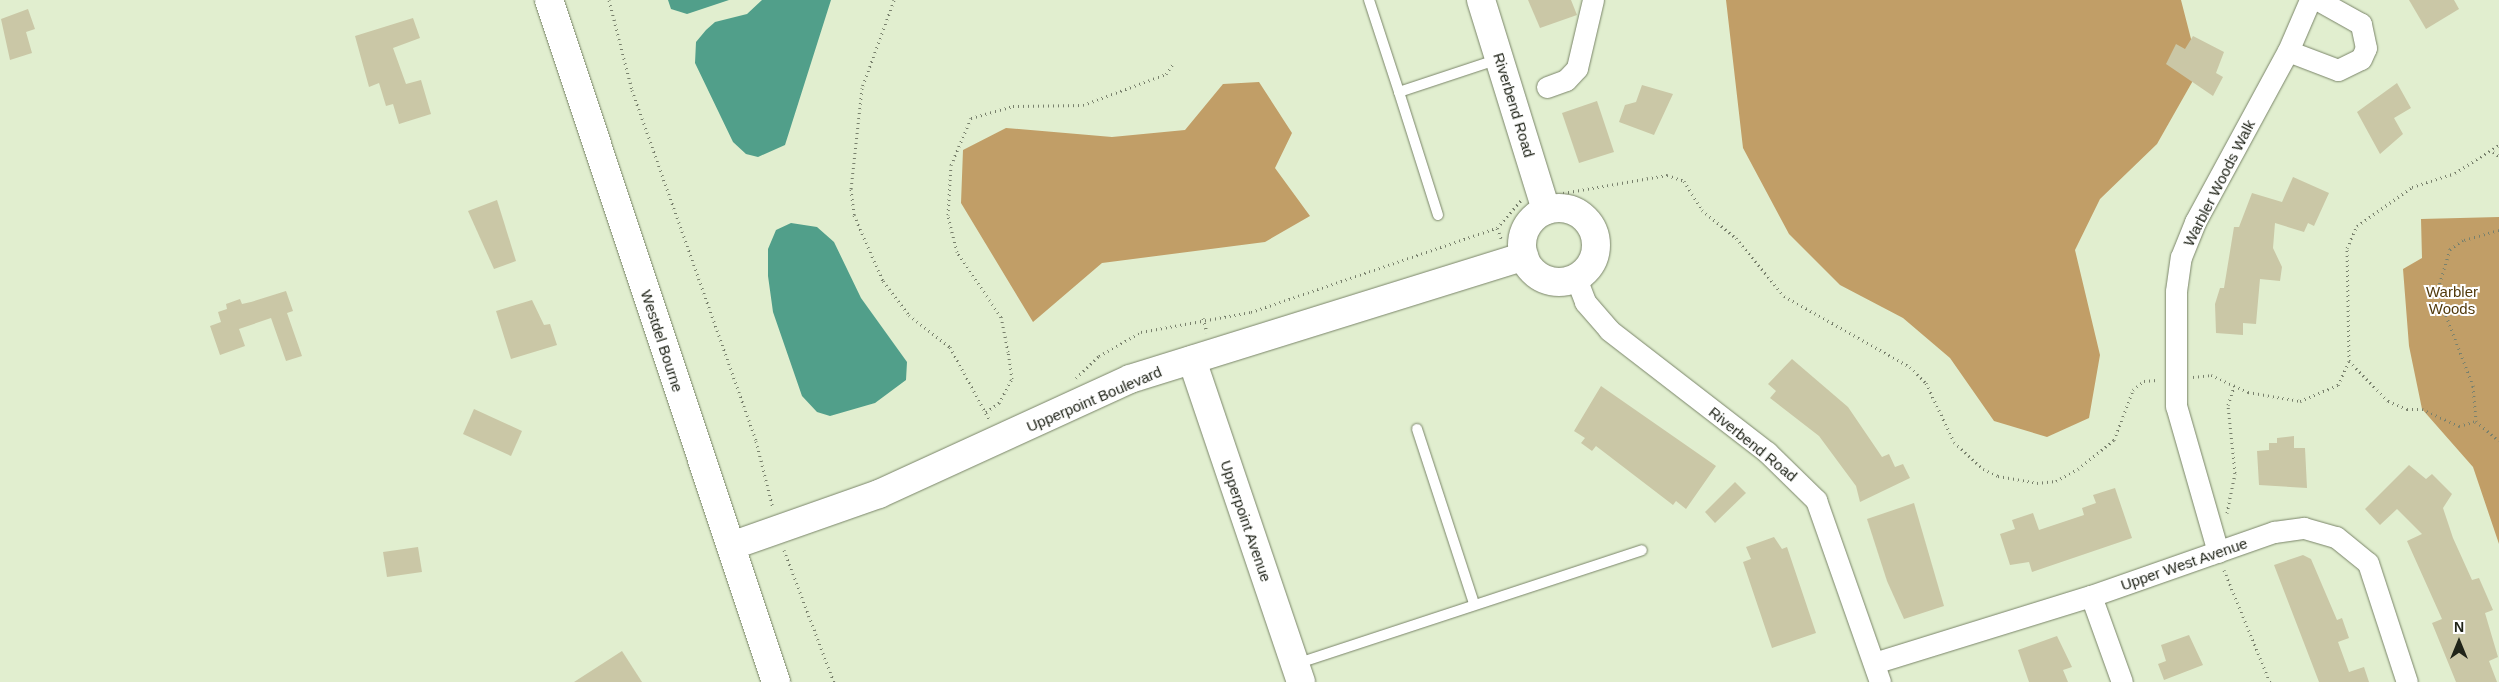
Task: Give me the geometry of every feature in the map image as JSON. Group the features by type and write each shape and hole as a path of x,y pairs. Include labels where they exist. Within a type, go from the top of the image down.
{"street":[{"name":"Westdel Bourne","path":"549,0 776,682"},
{"name":"Riverbend Road","path":"1481,0 1544,202"},
{"path":"1547,87 1566,80 1577,68 1593,0"},
{"name":"Warbler Woods Walk","path":"2218,552 2183,442 2175,380 2176,291 2181,257 2195,222 2288,51 2310,0"},
{"path":"2288,51 2338,70 2361,59 2366,48 2362,24 2318,0"},
{"path":"1544,202 1572,209 1592,227 1597,243 1594,259 1576,278 1563,282 1544,278 1524,256 1527,226 1544,202"},
{"name":"Upperpoint Boulevard","path":"731,546 777,528 879,494 1130,380 1524,256"},
{"name":"Riverbend Road","path":"1576,278 1585,302 1609,330 1767,452 1816,500 1858,632 1877,672"},
{"name":"Upperpoint Avenue","path":"1192,360 1298,673"},
{"name":"Upper West Avenue","path":"1877,672 2274,532 2304,528 2336,537 2368,563 2407,682"},
{"path":"2091,596 2122,682"}],"lane":[{"path":"1369,0 1438,215"},
{"path":"1399,92 1500,59"},
{"path":"1417,429 1474,603"},
{"path":"1298,673 1474,603 1642,550"}],"path":[{"path":"609,0 632,90 756,441 777,528 834,682"},
{"path":"894,0 862,88 851,190 854,215 883,281 909,315 950,347 986,412 999,440"},
{"path":"986,412 999,403 1012,379 1003,325 957,252 948,215 951,165 971,118 1013,106 1083,105 1166,74 1174,62"},
{"path":"1544,202 1634,184 1667,175 1684,181 1702,210 1736,238 1784,296 1910,367 1926,383 1954,442 1983,469 2006,478 2056,481 2078,469 2114,440 2133,390 2144,381 2175,380 2211,375 2248,392 2300,402 2338,385 2348,361 2347,248 2357,226 2412,187 2456,173 2493,152 2499,145"},
{"path":"2493,152 2499,156"},
{"path":"1497,228 1501,238"},
{"path":"2499,230 2463,240 2450,249 2437,292 2473,386 2476,420 2499,441"},
{"path":"2348,361 2388,401 2406,409 2422,408 2459,426 2476,420"}],"green space":[{"path":"1726,0 2181,0 2199,70 2157,144 2100,199 2075,250 2100,355 2089,418 2047,437 1994,421 1950,358 1903,318 1840,285 1789,234 1743,148"},
{"path":"1259,82 1292,133 1275,168 1310,216 1265,242 1102,263 1033,322 961,203 963,150 1006,128 1112,137 1185,130 1223,84"},
{"name":"Warbler Woods","path":"2499,217 2499,544 2473,467 2422,409 2409,346 2403,269 2422,258 2421,219"}],"water":[{"path":"668,0 729,0 687,14 671,9"},
{"path":"762,0 831,0 785,145 758,157 746,154 733,142 695,63 696,42 706,30 715,22 747,14"},
{"path":"791,223 817,227 834,242 861,298 907,362 906,380 875,403 830,416 817,412 802,396 773,312 768,276 768,249 776,230"}],"building":[{"path":"1528,0 1571,0 1577,15 1540,28"},
{"path":"2409,0 2454,0 2459,9 2426,29"},
{"path":"28,9 35,29 26,32 32,53 10,60 1,19"},
{"path":"413,18 420,38 393,48 406,84 421,80 431,114 399,124 393,104 386,106 379,83 369,87 355,36"},
{"path":"2193,36 2224,52 2216,73 2223,77 2213,96 2166,64 2176,44 2185,49"},
{"path":"2397,83 2411,108 2394,118 2403,134 2380,154 2357,112"},
{"path":"1642,85 1673,94 1654,135 1619,122 1625,105 1636,102"},
{"path":"1597,101 1614,152 1579,163 1562,113"},
{"path":"2293,177 2329,193 2314,226 2308,223 2304,232 2275,223 2273,248 2282,267 2280,281 2260,279 2256,324 2243,323 2243,335 2216,333 2215,304 2220,288 2224,288 2234,227 2239,227 2252,193 2282,202"},
{"path":"497,200 516,261 494,269 468,211"},
{"path":"286,291 293,311 287,313 302,356 286,361 271,318 239,329 245,346 220,355 210,326 221,322 218,312 227,309 226,304 240,299 242,304"},
{"path":"532,300 544,325 550,324 557,345 511,359 496,311"},
{"path":"1792,359 1848,407 1882,457 1889,454 1895,467 1903,464 1910,478 1860,502 1856,486 1819,436 1770,398 1776,391 1768,384"},
{"path":"1601,386 1716,466 1686,509 1676,501 1673,505 1596,446 1592,451 1581,443 1585,438 1574,431"},
{"path":"474,409 522,431 511,456 463,434"},
{"path":"2294,436 2294,448 2305,448 2307,488 2259,485 2257,451 2269,450 2269,443 2277,443 2277,438"},
{"path":"2409,465 2426,479 2432,474 2452,494 2443,508 2453,538 2472,580 2479,578 2493,610 2485,613 2498,657 2489,661 2497,682 2456,682 2432,623 2442,619 2407,541 2422,534 2397,509 2380,525 2365,509"},
{"path":"1735,482 1746,493 1715,523 1705,512"},
{"path":"2115,488 2132,538 2032,572 2029,562 2010,565 2000,534 2015,529 2012,520 2033,513 2039,530 2084,515 2082,508 2096,503 2093,495"},
{"path":"1914,503 1944,606 1904,619 1887,581 1867,519"},
{"path":"1774,537 1782,549 1787,547 1816,633 1772,648 1743,562 1751,559 1746,547"},
{"path":"418,547 422,572 387,577 383,552"},
{"path":"2303,555 2311,559 2337,620 2342,618 2349,638 2338,642 2349,672 2364,667 2369,682 2319,682 2274,565"},
{"path":"2189,635 2203,665 2164,680 2158,664 2166,661 2161,645"},
{"path":"2057,636 2072,667 2063,670 2068,682 2029,682 2018,650"},
{"path":"622,651 642,682 574,682"}]}
